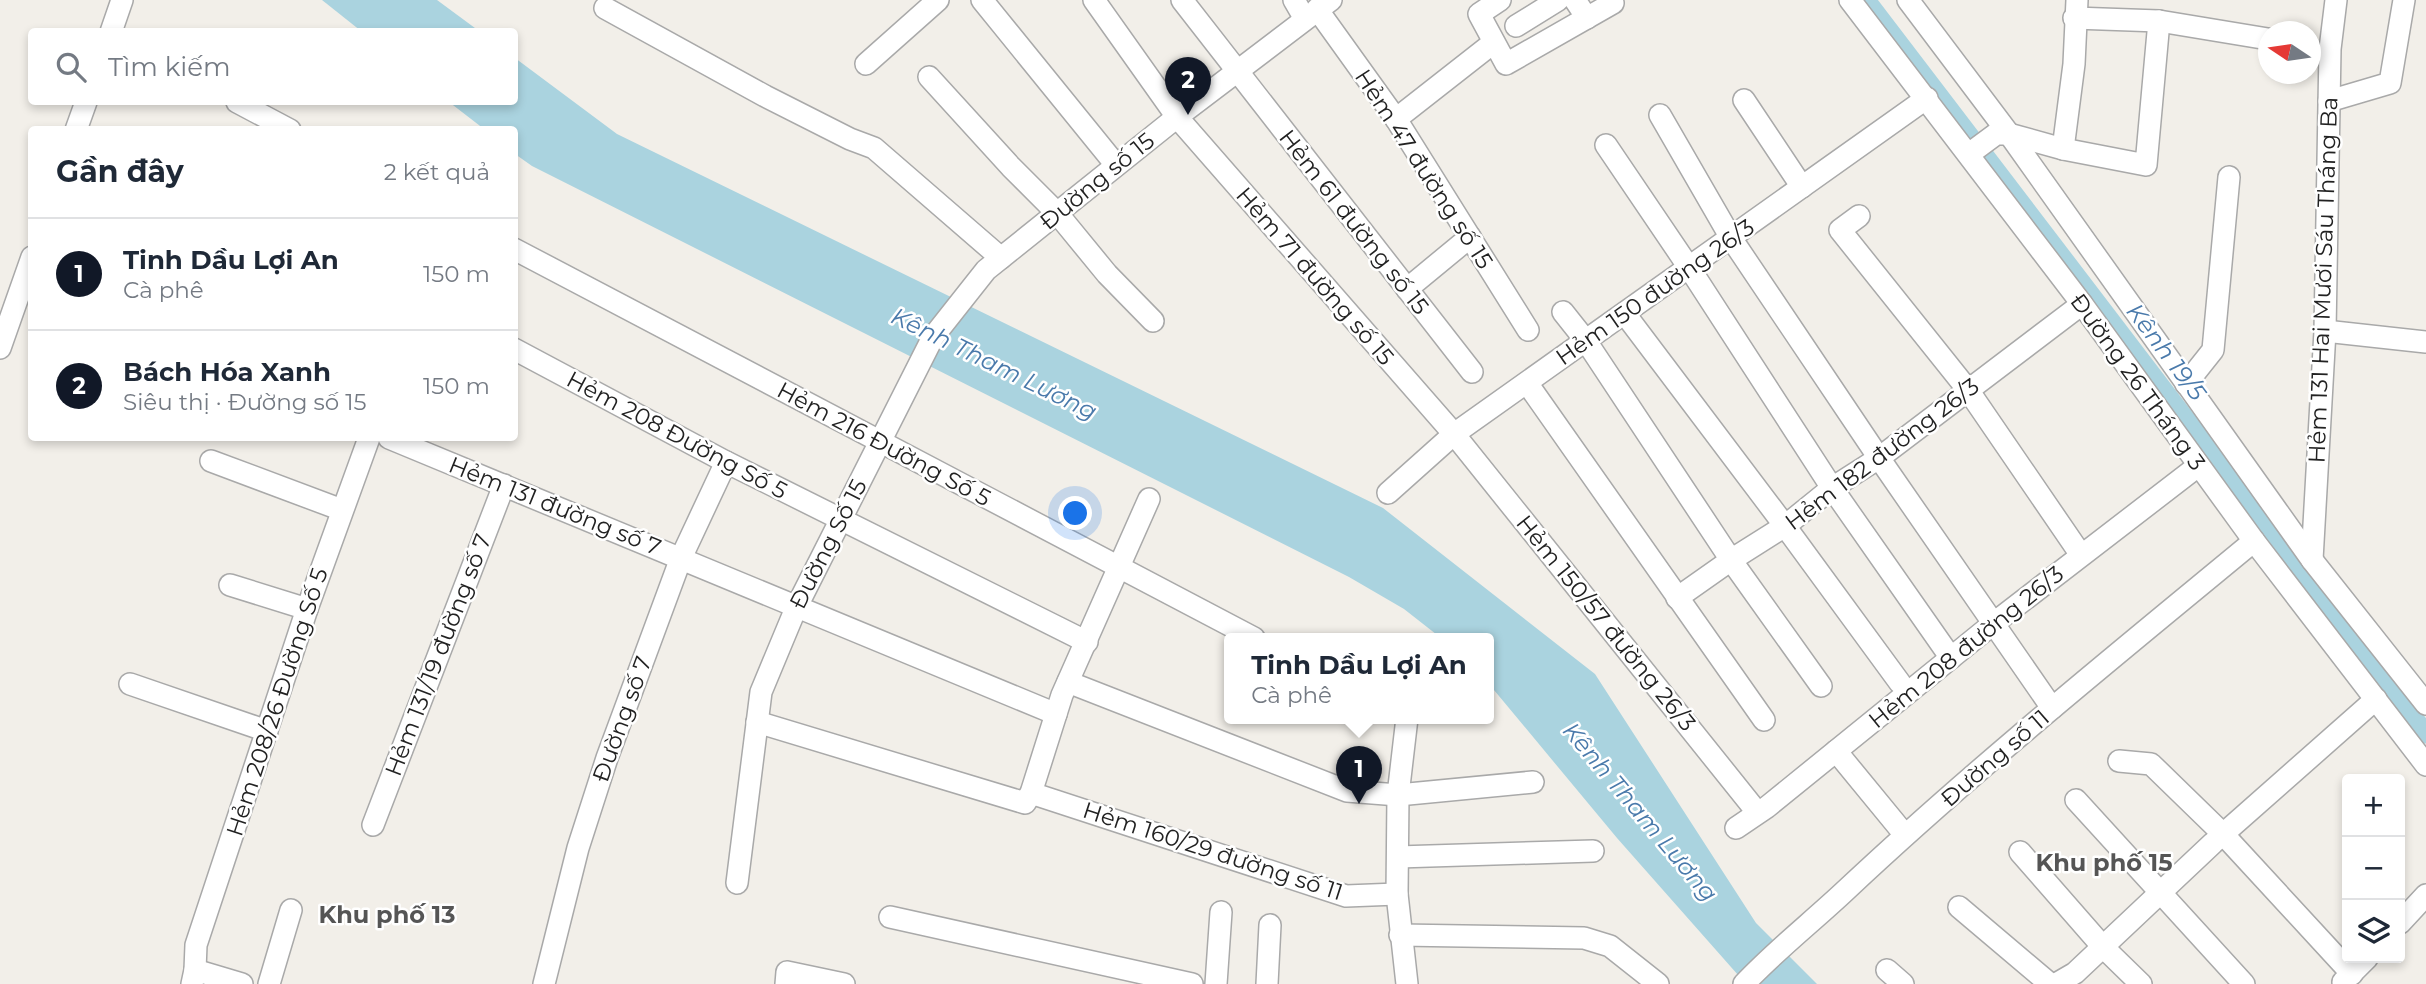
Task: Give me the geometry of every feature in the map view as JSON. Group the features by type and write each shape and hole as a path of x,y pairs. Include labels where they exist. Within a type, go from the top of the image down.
{"street":[{"path":"112,28 122,0"},
{"path":"866,64 938,0"},
{"path":"982,0 1116,165"},
{"name":"Hẻm 71 đường số 15","path":"1094,0 1177,117 1454,434"},
{"name":"Hẻm 61 đường số 15","path":"1182,0 1472,372"},
{"name":"Hẻm 47 đường số 15","path":"1294,0 1318,9 1395,119 1528,330"},
{"path":"1500,0 1479,14 1506,64 1581,9 1613,3 1611,0"},
{"path":"1516,26 1558,0"},
{"name":"Đường 26 Tháng 3","path":"1850,0 1927,98 1973,151 2253,541 2426,765"},
{"name":"Đường 26 Tháng 3","path":"1908,0 2002,134 2312,560 2424,698"},
{"name":"Hẻm 131 Hai Mươi Sáu Tháng Ba","path":"2321,44 2336,0"},
{"path":"2329,102 2390,83 2404,0"},
{"name":"Đường số 15","path":"969,292 986,270 1177,117 1318,9"},
{"path":"2063,149 2074,64 2076,9 2258,37"},
{"path":"604,10 765,96 850,139 874,148 1001,258"},
{"path":"1973,151 2002,134 2146,165 2159,21"},
{"path":"1395,119 1493,43"},
{"name":"Hẻm 131 Hai Mươi Sáu Tháng Ba","path":"2312,560 2325,331 2329,102 2321,53"},
{"path":"929,77 1057,213 1107,274 1153,321"},
{"name":"Hẻm 150 đường 26/3","path":"1388,493 1454,434 1690,269 1927,98"},
{"path":"1744,100 1802,187"},
{"path":"79,126 85,105"},
{"path":"243,105 282,126"},
{"path":"1660,115 1731,238 2052,708"},
{"path":"1606,145 1832,488 1951,658"},
{"path":"2186,384 2213,350 2229,177"},
{"path":"1859,216 1840,230 1968,390 2081,555"},
{"path":"1407,289 1470,237"},
{"name":"Hẻm 216 Đường Số 5","path":"518,251 1244,633"},
{"path":"0,348 28,268"},
{"name":"Đường Số 15","path":"757,722 761,692 796,608 933,337 969,292"},
{"name":"Hẻm 182 đường 26/3","path":"1677,598 1786,526 1832,488 1879,458 2082,304"},
{"path":"1563,312 1586,341 1731,560 1821,686"},
{"path":"1625,314 1786,526 1900,683"},
{"path":"2325,331 2426,342"},
{"name":"Hẻm 208 Đường Số 5","path":"518,351 726,463 1087,642"},
{"path":"1527,383 1764,720"},
{"name":"Hẻm 150/57 đường 26/3","path":"1454,434 1757,812"},
{"name":"Hẻm 208/26 Đường Số 5","path":"194,977 196,946 307,609 368,441"},
{"name":"Hẻm 131 đường số 7","path":"396,441 1056,714"},
{"path":"211,461 342,510"},
{"name":"Đường số 7","path":"544,984 592,802 681,558 726,463"},
{"name":"Hẻm 208 đường 26/3","path":"1736,828 1767,807 1994,623 2198,466"},
{"name":"Hẻm 131/19 đường số 7","path":"373,825 504,485"},
{"path":"1028,798 1068,682 1150,499"},
{"name":"Đường số 11","path":"1744,984 1905,835 2052,708 2253,541"},
{"path":"230,585 307,609"},
{"path":"1068,682 1347,791 1398,795 1533,782"},
{"path":"130,684 267,731"},
{"path":"2056,984 2075,973 2223,834 2376,699"},
{"path":"737,883 757,722"},
{"name":"Hẻm 160/29 đường số 11","path":"757,722 1028,798 1346,896 1397,894"},
{"path":"1406,724 1398,795 1397,894 1407,984"},
{"path":"1836,751 1905,835"},
{"path":"2119,761 2151,764 2223,834 2347,979 2362,963"},
{"path":"2076,800 2244,984"},
{"path":"1398,857 1593,850"},
{"path":"2020,852 2103,947 2141,984"},
{"path":"2405,918 2426,895"},
{"path":"1959,907 2050,984"},
{"path":"269,984 291,910"},
{"path":"1216,984 1221,912"},
{"path":"890,917 1192,984"},
{"path":"1267,984 1270,925"},
{"path":"1400,935 1584,938 1610,946 1658,984"},
{"path":"786,984 787,972 844,984"},
{"path":"194,977 242,984"}],"water":[{"path":"322,0 437,0 475,28 357,28"},
{"name":"Kênh Tham Lương","path":"518,60 617,134 1383,508 1595,674 1756,923 1817,984 1746,984 1617,838 1494,690 1494,633 1435,633 1404,609 1349,577 532,166 518,156 518,126 480,126 453,105 518,105"}],"waterway":[{"name":"Kênh 19/5","path":"1866,0 2426,734"}],"place":[{"name":"Bách Hóa Xanh","path":"1188,115"},
{"name":"Tinh Dầu Lợi An","path":"1359,804"}],"district":[{"name":"Khu phố 15","path":"2104,863"},
{"name":"Khu phố 13","path":"387,915"}]}
